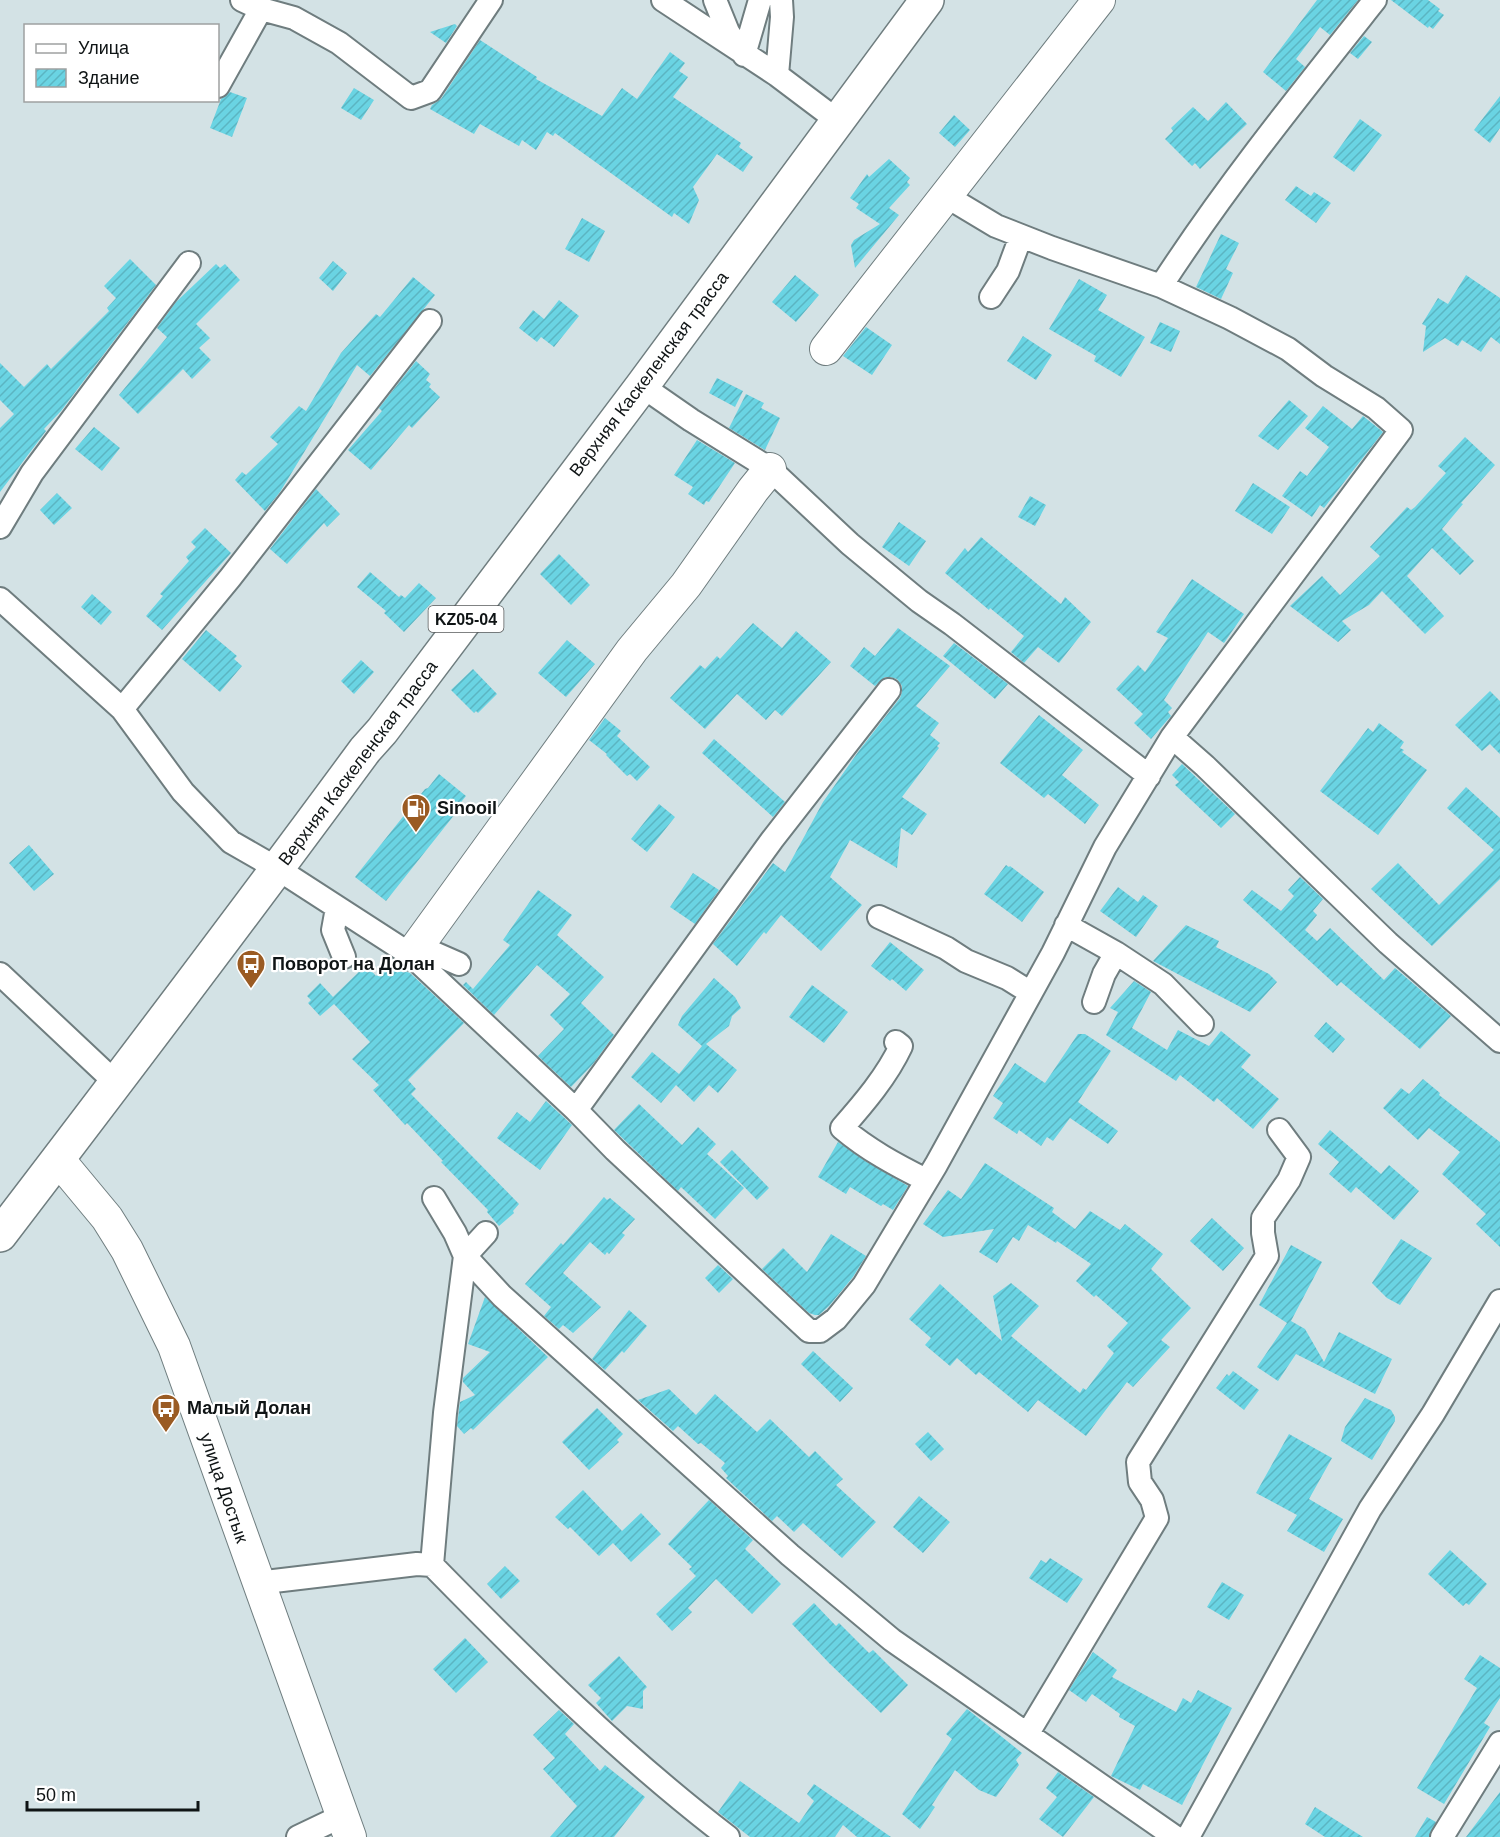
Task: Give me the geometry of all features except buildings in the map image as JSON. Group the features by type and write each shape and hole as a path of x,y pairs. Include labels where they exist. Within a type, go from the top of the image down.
{"main road":[{"name":"Верхняя Каскеленская трасса","path":"0,1235 117,1084 365,750 642,386 927,0"}],"street":[{"path":"219,84 252,4 294,18 339,43 411,98 430,91 491,0"},
{"path":"663,0 777,75 838,121"},
{"path":"715,0 728,32 744,55"},
{"path":"744,55 760,0"},
{"path":"777,75 781,0"},
{"path":"826,349 1098,0"},
{"path":"1161,286 1195,233 1375,0"},
{"path":"744,55 780,37"},
{"path":"415,951 615,1150 809,1331 820,1331 836,1319 864,1285 1031,993 1105,847 1172,737 1401,430 1376,408 1324,376 1288,349 1161,286 996,226 946,196"},
{"path":"991,297 1008,271 1021,236"},
{"path":"0,527 32,473 189,263"},
{"path":"122,709 230,578 430,321"},
{"path":"642,386 691,420 770,469 850,544 919,601 1149,776"},
{"path":"415,951 632,650 686,585 770,469"},
{"path":"0,599 122,709 183,792 231,842 278,869 337,908 415,951 459,964"},
{"path":"576,1110 772,840 889,690"},
{"path":"1172,737 1388,943 1500,1041"},
{"path":"337,908 333,930 344,957"},
{"path":"879,917 946,948 966,961 1007,978 1031,993"},
{"path":"1066,926 1116,953 1163,984 1202,1024"},
{"path":"1094,1002 1104,974 1116,953"},
{"path":"0,974 117,1084"},
{"path":"896,1042 901,1046 895,1059 863,1104 842,1128 860,1143 895,1165 926,1180"},
{"path":"1028,1732 1157,1518 1152,1500 1140,1482 1138,1462 1267,1256 1263,1218 1289,1180 1299,1157 1279,1130"},
{"name":"улица Достык","path":"58,1159 107,1218 127,1250 174,1346 346,1827"},
{"path":"434,1198 455,1233 465,1256 502,1296 790,1556 892,1640 1028,1732 1175,1837"},
{"path":"432,1564 445,1413 465,1256 486,1233"},
{"path":"1188,1837 1370,1509 1433,1414 1500,1301"},
{"path":"257,1583 432,1564 535,1670 615,1745 728,1837"},
{"path":"1442,1837 1500,1743"},
{"path":"298,1837 346,1827"}],"place":[{"name":"Sinooil","path":"416,834"},
{"name":"Поворот на Долан","path":"251,990"},
{"name":"Малый Долан","path":"166,1434"}]}
